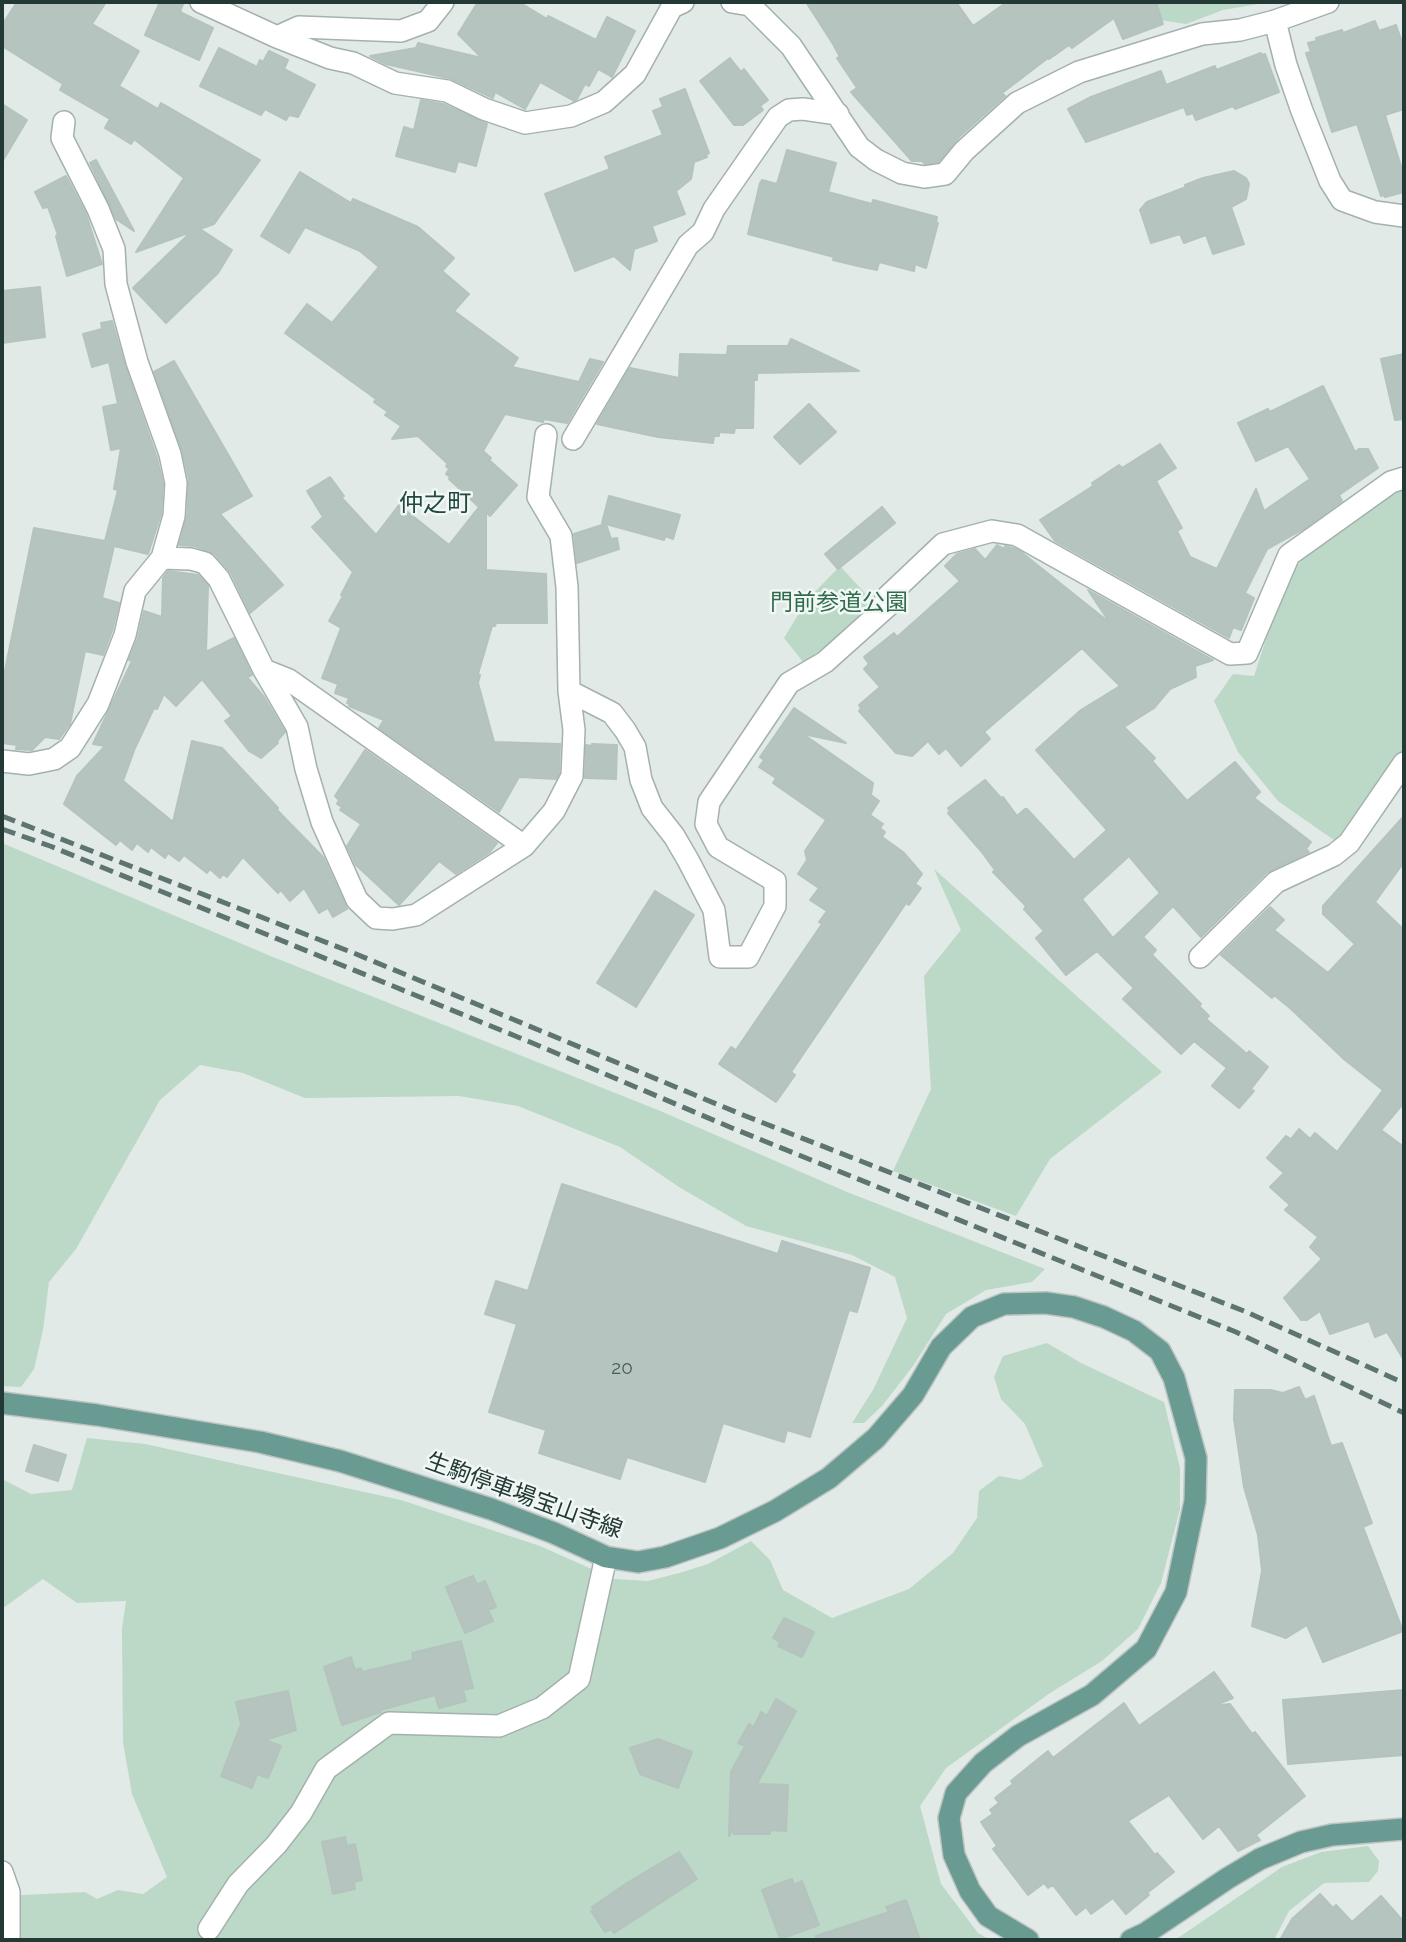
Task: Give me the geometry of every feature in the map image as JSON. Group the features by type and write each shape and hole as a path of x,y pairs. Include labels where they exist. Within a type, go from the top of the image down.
{"main road":[{"name":"生駒停車場宝山寺線","path":"2,1403 97,1415 260,1442 341,1461 491,1509 554,1533 606,1557 638,1562 665,1557 720,1538 775,1511 829,1478 876,1438 913,1395 940,1347 972,1317 1004,1304 1046,1303 1074,1307 1134,1331 1160,1350 1174,1378 1196,1458 1195,1501 1175,1592 1146,1648 1092,1695 1018,1736 983,1763 956,1793 949,1818 954,1855 970,1891 988,1916 1028,1940"},
{"path":"1131,1940 1146,1933 1227,1878 1301,1842 1332,1835 1404,1829"}],"street":[{"path":"201,2 277,37 330,58 353,63 395,83 447,91 484,109 525,122 571,116 604,102 635,74 672,7 683,2"},
{"path":"277,37 299,27 401,31 428,21 443,2"},
{"path":"745,3 791,46 859,146 876,160 902,173 924,177 945,173 964,151 1017,103 1079,72 1202,34 1240,30 1275,21 1328,2"},
{"path":"1275,21 1286,65 1302,111 1330,181 1342,200 1375,212 1404,216"},
{"path":"573,439 688,245 703,232 714,209 778,117 789,110 803,109 838,114"},
{"path":"2,761 29,764 54,759 70,748 98,704 125,635 135,591 162,558 174,516 176,483 170,454 137,362 116,284 114,249 98,209 62,138 64,122"},
{"path":"162,558 191,559 205,563 219,579 264,670 297,727 322,822 357,900 376,918 393,919 416,915 524,846 554,811 572,776 574,730 569,691 568,587 561,536 538,497 546,435"},
{"path":"569,691 612,713 625,730 635,747 641,780 652,808 679,844 714,910 720,957 748,957 775,905 775,881 718,847 706,824 709,802 789,682 825,662 943,544 992,531 1017,535 1230,654 1247,653 1289,555 1391,482 1404,478"},
{"path":"264,670 289,680 524,846"},
{"path":"1200,957 1276,882 1334,855 1349,843 1404,764"},
{"path":"209,1929 238,1884 301,1813 326,1769 388,1723 499,1726 542,1708 579,1679 606,1557"},
{"path":"2,1872 9,1892 9,1940"}],"green space":[{"path":"1150,2 1270,2 1223,10 1186,24 1153,19"},
{"path":"1404,487 1404,750 1397,767 1341,845 1278,801 1238,752 1214,701 1233,674 1254,676 1278,603 1296,567 1312,549"},
{"name":"門前参道公園","path":"840,566 875,604 825,647 803,662 784,638 807,600"},
{"path":"2,843 273,957 658,1110 847,1192 1045,1269 1032,1282 986,1290 946,1314 913,1366 882,1406 864,1423 852,1423 873,1390 907,1318 895,1277 852,1255 746,1226 679,1187 620,1147 518,1106 459,1096 305,1098 243,1073 200,1065 160,1100 76,1249 49,1282 43,1330 34,1369 21,1387 2,1386"},
{"path":"934,869 1162,1072 1050,1159 1016,1216 893,1171 931,1089 924,976 961,930"},
{"path":"1047,1343 1081,1363 1164,1402 1180,1468 1180,1509 1161,1583 1138,1629 1102,1661 1050,1693 946,1768 920,1806 941,1884 978,1933 990,1940 19,1940 21,1895 85,1892 97,1899 118,1890 143,1894 167,1877 132,1794 123,1742 122,1629 126,1601 77,1603 43,1579 2,1609 2,1479 31,1494 72,1490 87,1438 145,1444 401,1500 540,1546 614,1579 648,1581 683,1572 708,1564 751,1541 770,1560 783,1590 832,1618 909,1589 953,1553 977,1518 979,1491 999,1476 1021,1480 1043,1466 1025,1424 1001,1399 994,1377 1003,1356"},
{"path":"1368,1846 1379,1861 1378,1871 1369,1882 1324,1883 1289,1911 1274,1940 1175,1940 1282,1867 1321,1852"}],"building":[{"path":"17,2 106,2 92,24 139,51 119,86 158,109 161,103 260,160 214,224 200,229 232,250 218,273 166,323 133,288 191,232 136,252 184,178 134,139 131,144 105,128 110,119 60,90 63,84 2,46 2,25"},
{"path":"160,2 184,2 180,11 182,13 213,28 199,60 145,35"},
{"path":"478,2 519,2 547,19 548,16 596,40 607,17 635,31 612,77 598,69 589,86 585,84 574,101 540,82 525,109 495,92 493,98 452,79 386,64 370,56 416,48 418,43 482,58 458,34"},
{"path":"806,2 956,2 973,26 1007,2 1156,2 1163,24 1123,39 1114,18 1072,48 1069,45 1048,58 1002,93 1005,96 959,137 938,162 925,164 922,161 912,161 851,92 857,88"},
{"path":"1375,21 1379,31 1396,25 1404,48 1404,109 1385,115 1404,176 1404,192 1385,197 1381,196 1357,124 1332,132 1306,53 1311,52 1308,43 1317,41 1316,38 1342,30 1343,33"},
{"path":"219,48 257,67 269,51 288,60 284,69 315,85 298,117 289,115 286,120 265,109 261,115 200,86"},
{"path":"1261,53 1265,54 1279,92 1235,109 1233,106 1196,120 1193,113 1187,115 1184,107 1086,142 1068,109 1091,97 1161,71 1166,85 1215,66 1216,70"},
{"path":"730,58 741,72 744,69 768,100 760,106 763,110 743,125 734,125 700,81"},
{"path":"685,89 709,153 707,157 694,162 691,179 676,191 685,214 652,226 657,241 634,249 630,270 614,256 575,271 545,194 610,169 605,157 663,135 653,111 663,107 660,99"},
{"path":"421,100 443,104 487,124 476,166 458,161 455,172 396,156 404,127 414,130"},
{"path":"2,104 27,120 2,162"},
{"path":"787,150 836,163 828,192 872,204 873,200 937,217 938,223 926,268 915,264 914,271 879,262 877,270 833,260 834,257 748,234 760,183 762,180 777,184"},
{"path":"96,160 134,231 116,219 90,163"},
{"path":"1234,171 1246,178 1249,184 1246,199 1231,207 1244,244 1213,254 1206,235 1184,243 1180,234 1151,243 1140,210 1147,202 1203,178"},
{"path":"300,172 351,203 353,199 418,227 454,258 442,271 469,294 454,311 518,358 512,367 579,382 590,359 603,362 567,423 544,419 543,422 505,414 483,451 491,458 489,460 517,485 490,516 486,512 486,570 546,574 547,623 496,623 492,626 478,674 478,683 494,742 560,744 559,773 556,779 519,777 499,812 379,728 384,720 349,706 349,698 335,693 338,684 322,678 341,628 329,621 353,572 312,527 323,517 307,491 330,477 344,496 341,497 376,535 399,505 449,545 479,507 449,479 446,474 448,464 418,436 392,439 401,426 385,415 388,412 374,402 376,399 285,333 307,304 332,323 379,267 360,251 305,227 289,253 261,236"},
{"path":"66,176 86,214 102,264 67,276 56,236 58,235 48,207 43,208 35,192"},
{"path":"40,287 45,337 2,343 2,291"},
{"path":"112,321 157,458 163,484 161,514 148,554 114,546 102,598 119,603 103,655 85,651 70,724 59,739 45,737 32,750 16,749 17,745 2,743 2,685 34,528 105,541 118,490 114,489 121,448 111,450 103,407 118,404 109,362 92,367 83,334 102,329 101,323"},
{"path":"791,339 859,371 757,373 757,380 754,380 753,428 735,428 734,433 719,432 719,436 714,436 713,443 658,437 597,424 630,368 679,378 680,354 727,355 728,346 788,346"},
{"path":"1404,354 1404,419 1395,420 1381,359"},
{"path":"174,361 252,496 220,514 283,585 250,613 231,573 215,554 195,546 179,545 187,517 189,480 182,450 154,372"},
{"path":"1323,386 1355,452 1368,449 1378,468 1339,495 1342,501 1305,528 1267,549 1245,593 1254,598 1241,630 1233,627 1229,638 1055,541 1040,520 1093,486 1092,483 1119,465 1122,468 1160,444 1176,468 1156,481 1182,528 1177,531 1190,557 1217,569 1256,489 1264,511 1310,479 1288,446 1256,461 1238,423 1268,409 1270,412"},
{"path":"809,404 836,432 800,464 774,437"},
{"path":"609,496 680,515 673,539 665,536 664,540 606,524 611,539 617,538 619,549 577,563 574,534 605,524 602,523"},
{"path":"882,507 895,523 838,569 825,554"},
{"path":"997,545 1004,549 1005,546 1013,548 1110,623 1088,590 1213,660 1195,666 1196,677 1170,689 1154,708 1124,727 1155,758 1152,761 1187,801 1235,762 1260,792 1254,798 1311,842 1306,849 1309,852 1267,872 1201,937 1173,906 1143,937 1156,950 1152,955 1201,1004 1199,1006 1209,1016 1206,1019 1247,1054 1249,1051 1268,1067 1251,1089 1254,1091 1239,1108 1212,1086 1227,1068 1194,1041 1181,1054 1123,999 1134,988 1097,951 1066,975 1036,938 1044,931 1024,909 1026,906 993,872 995,870 981,851 948,813 948,808 985,780 1001,798 1003,797 1017,816 1027,809 1074,860 1107,830 1036,750 1081,710 1120,686 1082,648 984,732 990,739 961,766 946,748 939,754 928,741 912,756 896,753 859,711 859,705 880,687 864,669 869,664 864,657 894,633 897,637 960,581 945,566 957,554 975,549 985,560","holes":["1129,856 1160,893 1113,938 1082,899"]},
{"path":"168,571 198,575 208,586 206,652 234,638 252,675 247,677 264,697 285,732 278,743 261,758 249,751 225,721 232,716 202,679 176,706 164,694 157,709 154,708 135,748 123,781 173,822 192,741 222,748 323,857 347,909 333,917 328,908 319,913 304,888 290,901 281,890 278,893 243,857 227,877 223,874 220,878 210,869 207,873 184,855 179,861 168,853 165,858 151,847 148,852 137,843 132,850 120,840 116,845 64,804 77,776 105,746 93,744 132,661 129,660 138,638 144,611 162,617 163,578"},
{"path":"794,708 846,743 803,734 873,783 871,795 879,801 870,815 883,824 880,828 885,832 882,837 903,852 922,874 915,884 921,888 909,905 906,903 791,1072 795,1075 776,1102 719,1064 731,1047 736,1050 822,924 819,922 827,911 810,900 819,888 798,874 807,860 805,851 826,820 773,783 776,778 759,767 764,760 760,757"},
{"path":"586,745 617,745 616,779 585,778"},
{"path":"365,750 497,843 490,852 456,874 439,861 399,905 356,865 347,846 361,824 340,810 342,807 337,804 339,800 335,796"},
{"path":"1404,816 1404,862 1375,902 1404,930 1404,1107 1402,1105 1381,1130 1404,1147 1404,1360 1387,1332 1375,1337 1369,1321 1330,1334 1320,1311 1307,1320 1301,1320 1284,1298 1322,1259 1310,1247 1318,1237 1285,1210 1290,1205 1270,1187 1284,1173 1267,1158 1286,1136 1291,1139 1299,1129 1310,1139 1315,1133 1337,1152 1383,1090 1345,1060 1290,1008 1274,995 1272,998 1221,955 1270,907 1284,920 1274,930 1328,973 1355,944 1323,914 1323,906"},
{"path":"655,891 694,915 636,1007 597,983"},
{"path":"562,1184 778,1254 782,1241 870,1268 857,1312 849,1310 810,1437 787,1430 784,1442 723,1423 705,1482 627,1457 620,1479 539,1453 546,1430 489,1412 517,1324 485,1314 496,1281 528,1291"},
{"path":"1299,1387 1305,1400 1314,1396 1331,1446 1342,1443 1372,1523 1363,1527 1403,1631 1323,1662 1307,1625 1286,1638 1252,1626 1262,1571 1258,1535 1244,1487 1234,1419 1235,1390 1270,1390 1283,1393"},
{"path":"34,1445 66,1455 58,1481 26,1471"},
{"path":"473,1576 477,1585 485,1581 496,1607 488,1610 493,1621 465,1633 446,1587"},
{"path":"784,1618 814,1632 802,1657 778,1646 780,1642 773,1638"},
{"path":"461,1641 473,1688 463,1690 466,1701 439,1708 435,1695 380,1710 381,1712 342,1725 324,1667 351,1657 355,1670 361,1668 362,1672 413,1660 412,1653"},
{"path":"1214,1672 1233,1698 1213,1706 1230,1704 1305,1796 1256,1835 1260,1840 1238,1851 1219,1826 1203,1839 1169,1795 1128,1821 1155,1855 1157,1853 1174,1872 1126,1914 1113,1898 1091,1914 1086,1907 1076,1915 1053,1885 1048,1888 1044,1883 1028,1895 993,1849 997,1846 981,1822 993,1814 990,1810 999,1803 995,1798 1013,1784 1011,1781 1048,1751 1053,1758 1124,1703 1139,1726"},
{"path":"1404,1690 1404,1755 1288,1764 1283,1700"},
{"path":"288,1691 296,1730 265,1740 281,1746 268,1778 257,1774 252,1788 221,1776 241,1724 236,1702"},
{"path":"776,1699 796,1711 757,1784 788,1785 786,1831 734,1834 733,1829 729,1836 731,1772 745,1746 738,1743 749,1724 754,1727 761,1712 767,1716"},
{"path":"658,1739 692,1752 678,1788 640,1774 630,1748"},
{"path":"345,1837 347,1846 355,1844 362,1880 354,1882 355,1889 333,1894 322,1842"},
{"path":"679,1852 697,1879 614,1933 611,1929 605,1932 591,1911 594,1909 592,1907"},
{"path":"792,1879 794,1885 802,1881 819,1925 780,1939 762,1890"},
{"path":"1320,1894 1333,1908 1336,1905 1352,1922 1381,1896 1404,1922 1404,1934 1397,1940 1280,1940 1292,1919"},
{"path":"906,1900 920,1940 817,1940 816,1936 889,1912 886,1907"}],"railway":[{"path":"2,816 356,954 743,1115 1244,1311 1404,1383"},
{"path":"2,829 50,846 530,1042 732,1128 1236,1332 1404,1413"}],"district":[{"name":"仲之町","path":"435,504"}]}
